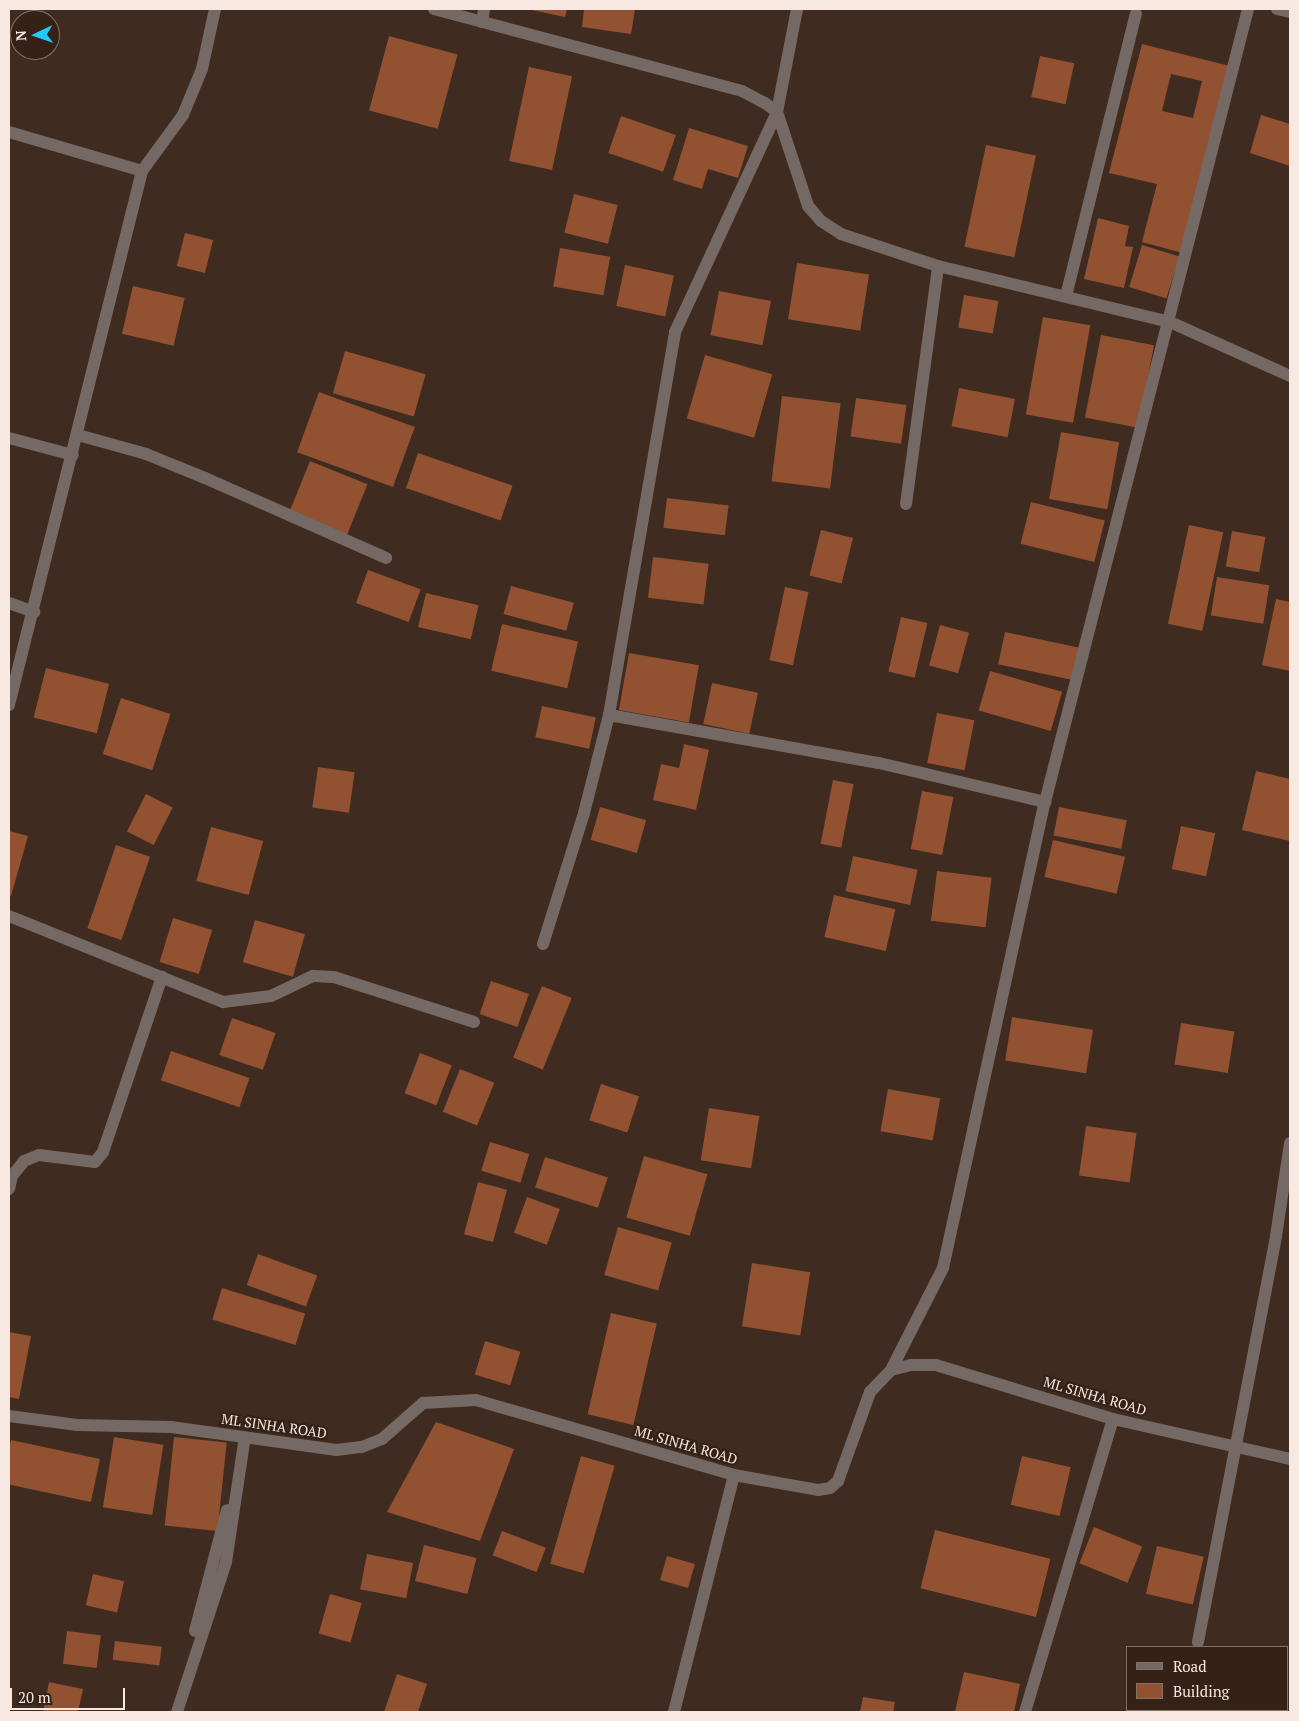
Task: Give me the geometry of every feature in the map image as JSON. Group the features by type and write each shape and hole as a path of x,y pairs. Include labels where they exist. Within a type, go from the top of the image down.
{"street":[{"path":"9,706 78,436 142,171 183,115 202,69 215,9"},
{"path":"434,9 742,91 777,112 799,184 808,206 821,220 841,234 938,266 1170,322 1290,376"},
{"path":"482,22 484,9"},
{"path":"543,944 584,813 609,715 675,332 777,112 797,9"},
{"path":"891,1370 943,1268 1045,802 1170,322 1248,9"},
{"path":"1277,9 1290,12"},
{"path":"1066,296 1136,14"},
{"path":"9,132 142,171"},
{"path":"906,504 938,266"},
{"path":"78,436 146,454 386,558"},
{"path":"9,438 73,455"},
{"path":"9,603 34,612"},
{"path":"609,715 879,763 1045,802"},
{"path":"9,916 223,1002 272,996 313,976 334,977 474,1022"},
{"path":"9,1189 12,1176 24,1161 39,1155 95,1162 103,1152 162,977"},
{"path":"1198,1642 1236,1446 1290,1143"},
{"name":"ML SINHA ROAD","path":"9,1416 77,1425 171,1427 336,1450 362,1448 382,1439 423,1403 476,1400 734,1475 818,1490 830,1488 838,1481 870,1392 891,1370 911,1365 936,1365 1113,1419 1290,1458"},
{"path":"1025,1712 1113,1419"},
{"path":"176,1712 245,1437"},
{"path":"674,1712 734,1475"}],"building":[{"path":"527,9 567,9 565,17"},
{"path":"584,9 635,9 631,34 582,27"},
{"path":"389,36 458,54 438,129 369,110"},
{"path":"1142,44 1234,67 1186,254 1142,242 1157,184 1109,173","holes":["1171,74 1202,81 1193,118 1162,111"]},
{"path":"1040,56 1074,63 1066,104 1031,97"},
{"path":"529,67 572,76 552,170 509,161"},
{"path":"1261,115 1290,124 1290,166 1250,153"},
{"path":"621,116 676,135 663,172 608,153"},
{"path":"689,128 748,146 738,178 708,169 702,189 673,180"},
{"path":"986,145 1036,156 1014,257 964,247"},
{"path":"574,194 618,205 608,244 564,233"},
{"path":"1098,218 1129,226 1125,246 1133,247 1124,288 1084,279"},
{"path":"185,233 213,240 205,273 177,266"},
{"path":"1142,245 1179,256 1166,298 1129,287"},
{"path":"560,248 610,257 603,295 553,286"},
{"path":"797,263 869,274 860,331 788,319"},
{"path":"625,265 674,275 665,316 616,306"},
{"path":"133,286 185,298 174,346 122,334"},
{"path":"719,291 771,301 762,345 710,335"},
{"path":"964,295 998,301 993,334 958,327"},
{"path":"1043,317 1090,325 1073,423 1026,414"},
{"path":"1101,335 1154,345 1138,428 1085,417"},
{"path":"345,351 426,374 414,416 333,393"},
{"path":"705,355 772,374 754,438 687,418"},
{"path":"959,388 1015,399 1008,437 952,426"},
{"path":"319,392 415,427 393,487 297,452"},
{"path":"782,396 841,403 830,489 772,481"},
{"path":"856,398 907,405 901,444 851,437"},
{"path":"1061,432 1119,442 1107,509 1049,499"},
{"path":"418,453 513,486 501,521 406,488"},
{"path":"310,461 367,484 347,535 289,512"},
{"path":"667,498 729,506 725,535 663,528"},
{"path":"1031,502 1105,520 1094,562 1021,544"},
{"path":"1189,525 1223,532 1202,631 1168,624"},
{"path":"821,530 853,538 842,584 810,576"},
{"path":"1232,531 1265,537 1259,572 1226,566"},
{"path":"653,557 709,564 704,605 648,598"},
{"path":"368,570 421,589 409,622 356,603"},
{"path":"1217,577 1269,585 1263,624 1211,616"},
{"path":"511,586 574,603 566,631 503,614"},
{"path":"785,587 808,592 793,665 769,660"},
{"path":"426,593 479,605 471,639 418,627"},
{"path":"1276,599 1290,602 1290,671 1262,665"},
{"path":"901,617 927,623 915,678 888,672"},
{"path":"502,624 578,642 567,688 491,671"},
{"path":"940,625 969,633 958,673 929,666"},
{"path":"1005,632 1079,648 1072,680 998,664"},
{"path":"629,653 699,665 689,722 619,710"},
{"path":"46,668 109,684 97,733 34,717"},
{"path":"990,671 1062,692 1051,731 979,710"},
{"path":"712,683 758,693 749,734 703,724"},
{"path":"121,698 170,714 152,770 103,754"},
{"path":"542,706 596,717 589,749 535,737"},
{"path":"937,713 974,720 965,770 927,763"},
{"path":"684,744 709,750 696,810 653,800 661,764 679,768"},
{"path":"318,767 355,772 349,813 312,808"},
{"path":"1256,771 1290,779 1290,841 1242,830"},
{"path":"833,780 854,784 841,848 821,844"},
{"path":"922,791 953,797 942,855 911,849"},
{"path":"146,794 173,808 154,845 127,831"},
{"path":"600,807 646,820 637,853 591,840"},
{"path":"1059,807 1127,820 1121,849 1053,835"},
{"path":"1181,826 1215,833 1206,876 1172,869"},
{"path":"211,827 263,841 249,895 197,881"},
{"path":"9,831 28,836 11,896 9,895"},
{"path":"1053,840 1125,857 1117,894 1044,877"},
{"path":"116,845 150,857 121,940 87,928"},
{"path":"853,856 918,870 910,905 846,891"},
{"path":"937,871 992,878 985,927 931,921"},
{"path":"834,895 895,909 886,951 824,937"},
{"path":"173,918 212,930 199,974 160,962"},
{"path":"255,920 305,934 293,977 243,962"},
{"path":"491,981 529,994 517,1027 480,1014"},
{"path":"542,986 572,998 543,1069 513,1057"},
{"path":"1012,1017 1093,1030 1086,1073 1005,1060"},
{"path":"232,1018 275,1033 263,1070 219,1055"},
{"path":"1181,1023 1234,1031 1228,1073 1174,1064"},
{"path":"171,1051 249,1078 239,1107 161,1080"},
{"path":"420,1053 452,1065 436,1105 405,1093"},
{"path":"460,1069 494,1083 477,1126 443,1112"},
{"path":"601,1084 639,1096 627,1133 589,1120"},
{"path":"888,1089 940,1098 933,1141 881,1131"},
{"path":"709,1108 759,1116 751,1168 701,1160"},
{"path":"1086,1126 1137,1133 1130,1183 1079,1176"},
{"path":"490,1142 529,1154 520,1183 481,1171"},
{"path":"644,1156 707,1174 690,1236 626,1218"},
{"path":"545,1157 608,1177 598,1208 535,1187"},
{"path":"478,1182 507,1190 493,1242 464,1234"},
{"path":"527,1197 560,1209 547,1245 514,1233"},
{"path":"618,1227 672,1242 658,1290 604,1275"},
{"path":"258,1254 317,1276 306,1307 247,1285"},
{"path":"752,1263 810,1272 800,1335 742,1326"},
{"path":"222,1288 305,1313 296,1345 212,1320"},
{"path":"611,1313 657,1324 633,1425 588,1414"},
{"path":"9,1332 31,1336 19,1399 9,1397"},
{"path":"485,1341 520,1352 510,1385 475,1374"},
{"path":"436,1422 514,1449 480,1541 387,1512"},
{"path":"114,1437 163,1445 152,1515 103,1507"},
{"path":"174,1437 227,1443 217,1531 165,1526"},
{"path":"11,1440 100,1459 91,1502 9,1485 9,1449"},
{"path":"581,1456 615,1466 584,1573 550,1564"},
{"path":"1022,1456 1071,1467 1059,1516 1011,1505"},
{"path":"1094,1527 1142,1546 1128,1583 1079,1563"},
{"path":"935,1530 1050,1559 1036,1617 920,1588"},
{"path":"502,1531 546,1548 537,1572 493,1555"},
{"path":"424,1545 476,1558 467,1594 415,1581"},
{"path":"1157,1546 1204,1557 1193,1605 1146,1594"},
{"path":"367,1554 413,1563 406,1598 360,1589"},
{"path":"667,1556 695,1564 688,1588 660,1580"},
{"path":"93,1574 124,1581 117,1612 86,1605"},
{"path":"330,1594 362,1603 350,1643 319,1633"},
{"path":"67,1631 101,1635 97,1668 63,1664"},
{"path":"115,1641 162,1647 159,1666 113,1660"},
{"path":"964,1672 1020,1684 1014,1712 955,1712"},
{"path":"397,1674 427,1684 418,1712 384,1712"},
{"path":"49,1682 83,1689 78,1712 43,1712"},
{"path":"863,1697 895,1702 893,1712 860,1712"}]}
